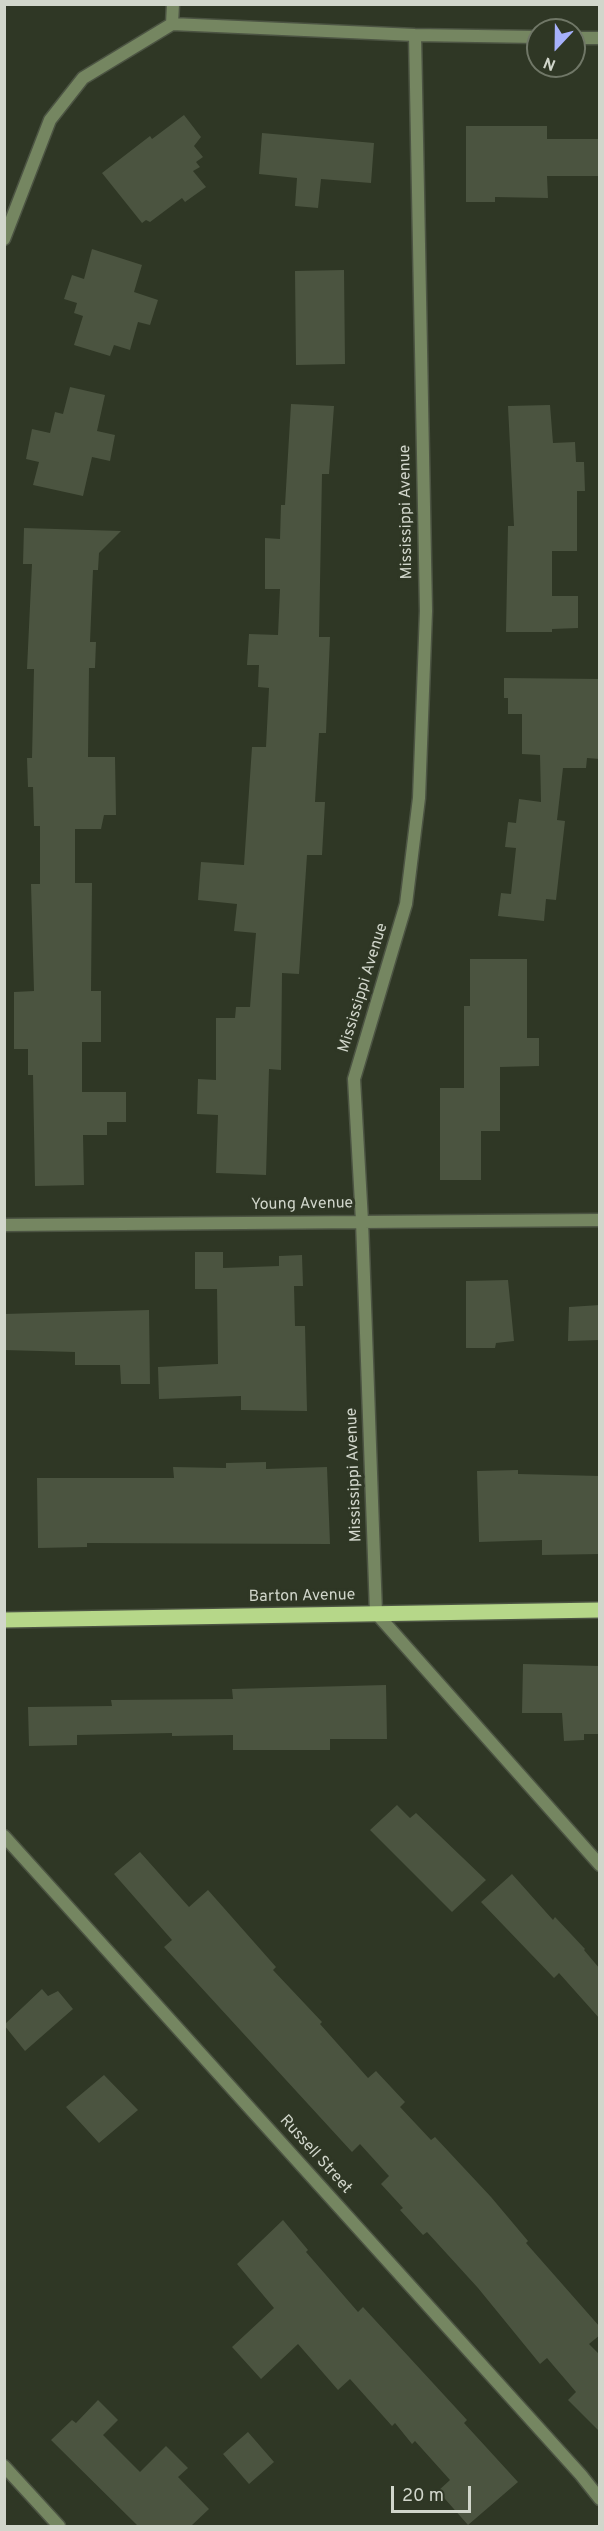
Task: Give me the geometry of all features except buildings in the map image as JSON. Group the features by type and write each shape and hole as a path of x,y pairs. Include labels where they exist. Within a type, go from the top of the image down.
{"main road":[{"name":"Barton Avenue","path":"4,1620 600,1610"}],"street":[{"path":"172,24 173,4"},
{"path":"4,239 50,120 57,111 83,78 172,24 415,35 526,37"},
{"name":"Mississippi Avenue","path":"376,1613 362,1221 354,1079 406,904 419,788 426,611 415,35"},
{"name":"Young Avenue","path":"4,1225 600,1220"},
{"path":"376,1613 600,1865"},
{"name":"Russell Street","path":"4,1836 581,2475 600,2499"},
{"path":"4,2466 59,2526"},
{"path":"581,2475 600,2484"}]}
